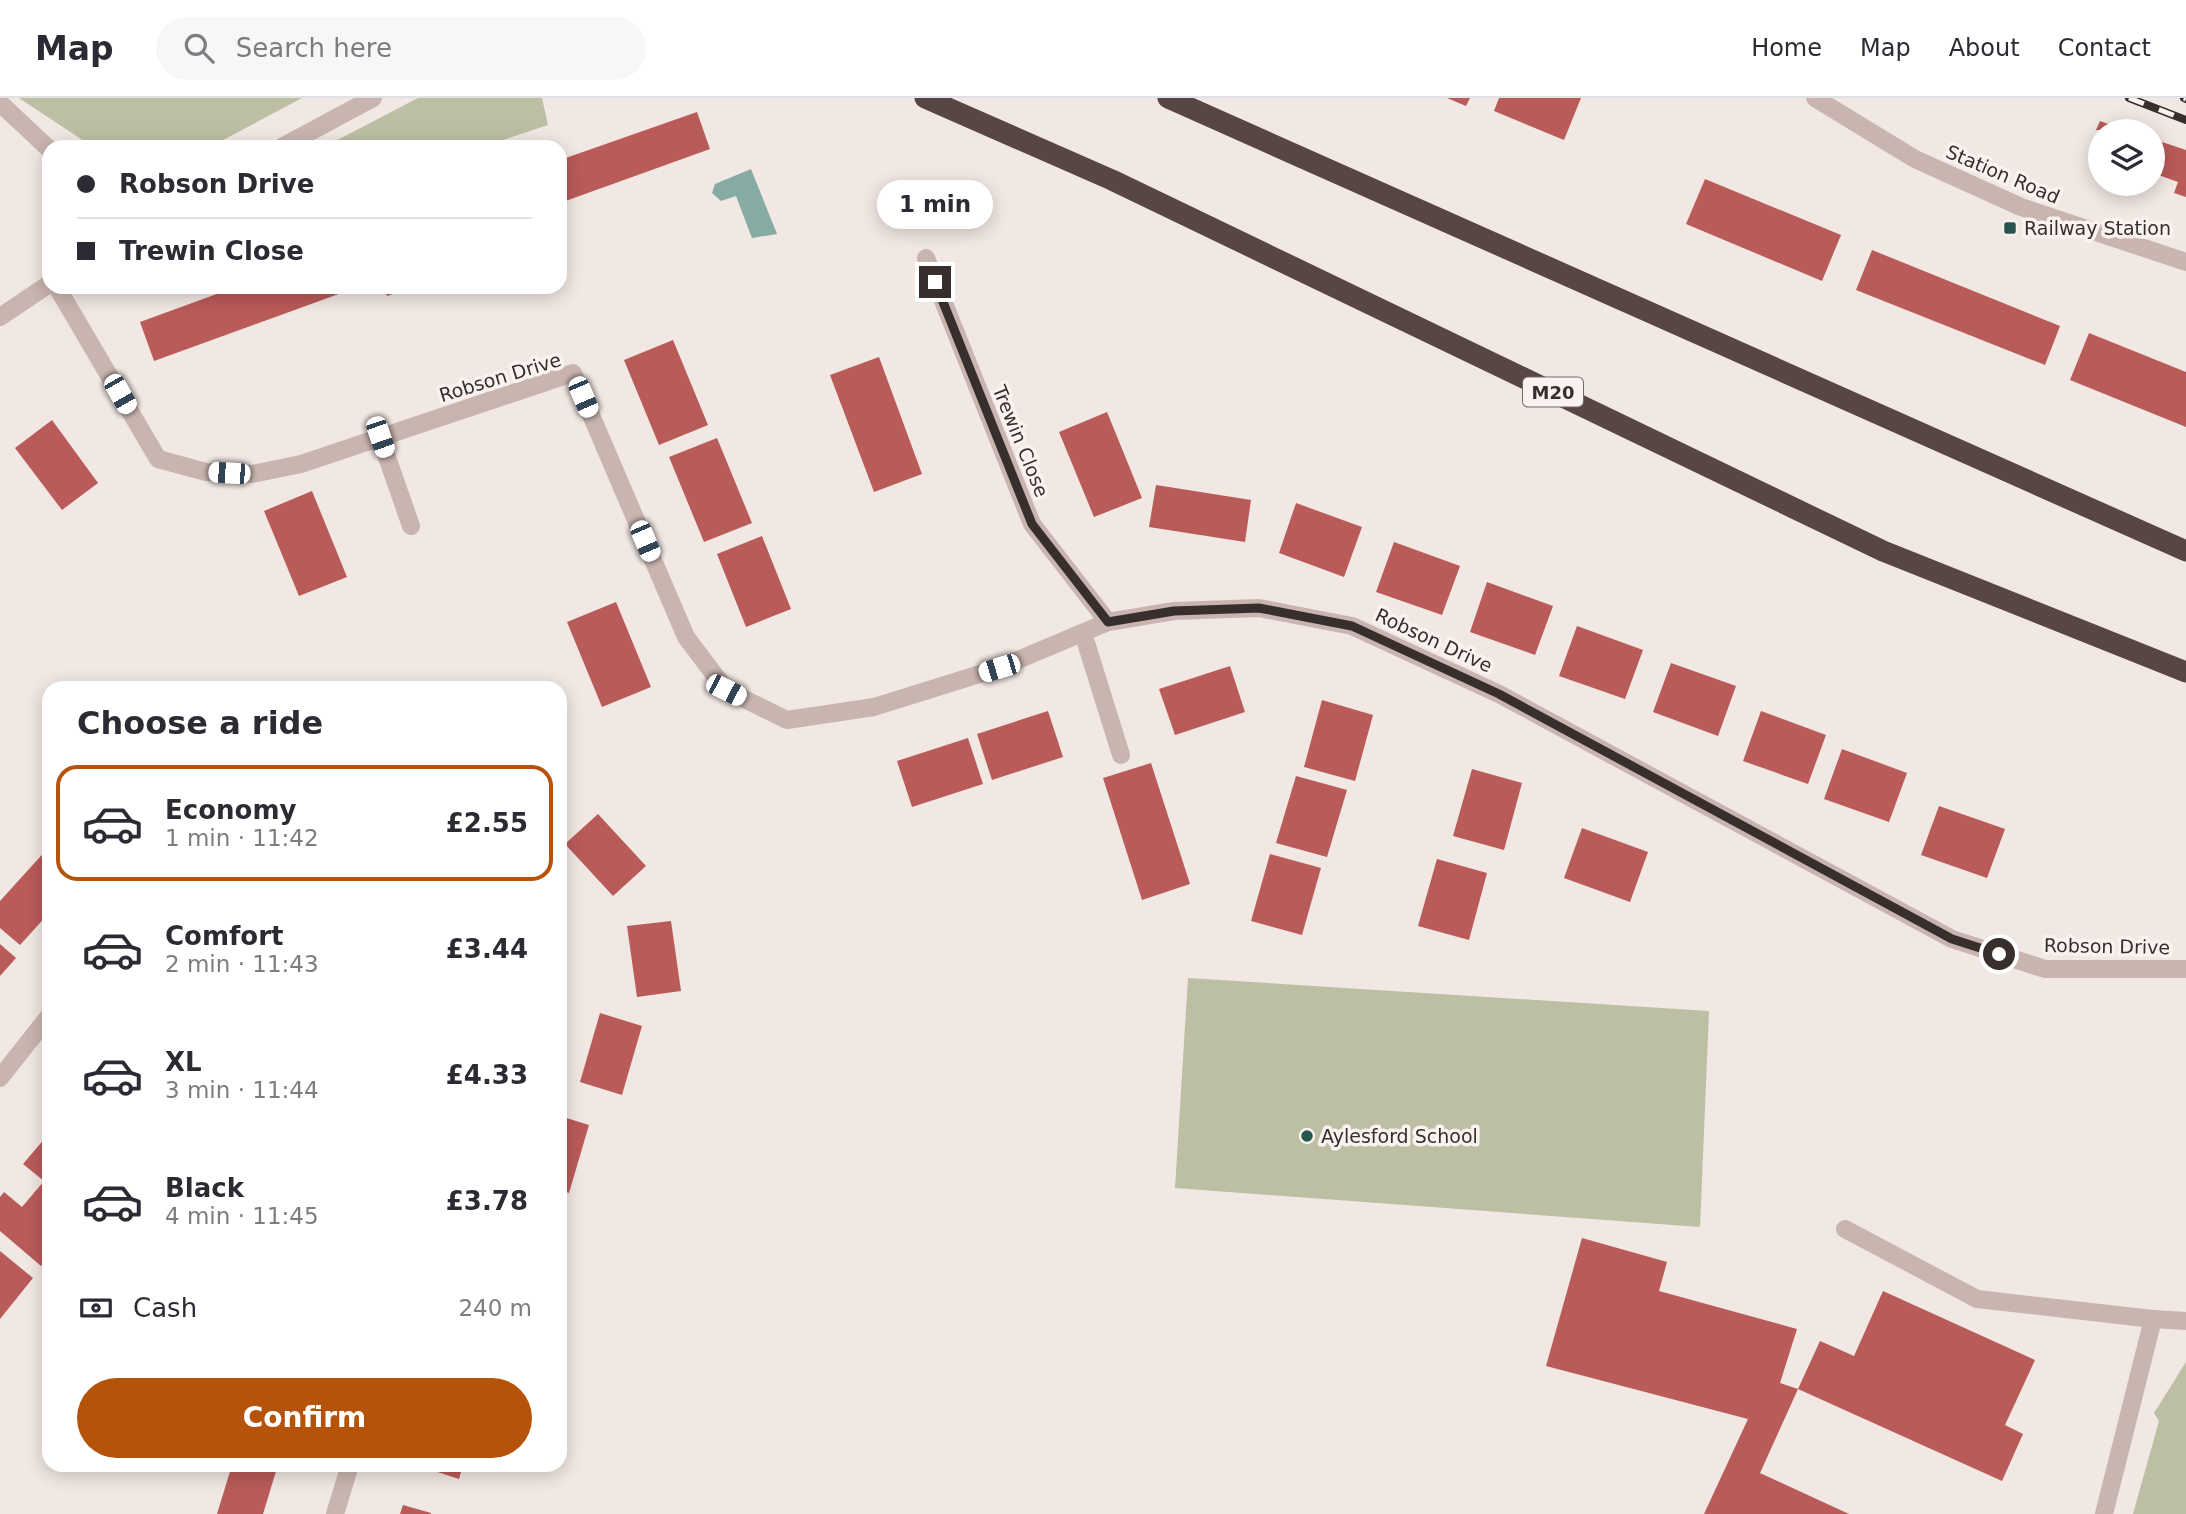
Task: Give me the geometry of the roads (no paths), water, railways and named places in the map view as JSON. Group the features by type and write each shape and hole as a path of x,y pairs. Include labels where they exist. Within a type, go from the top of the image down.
{"highway":[{"name":"M20","path":"925,98 1124,186 1883,551 2186,672"},
{"path":"1168,98 2186,551"}],"street":[{"path":"295,140 373,98"},
{"name":"Station Road","path":"1815,98 1915,159 2021,207 2186,262"},
{"path":"0,103 42,142"},
{"name":"Trewin Close","path":"926,258 1032,524 1108,622"},
{"path":"0,317 42,289"},
{"name":"Robson Drive","path":"61,294 158,459 206,472 252,474 301,464 573,373 686,637 726,690 787,720 874,707 999,668 1108,622 1174,611 1259,608 1352,626 1499,694 1952,939 2045,969 2186,970"},
{"path":"380,437 411,526"},
{"path":"1083,633 1121,755"},
{"path":"0,1079 42,1025"},
{"path":"1845,1229 1977,1299 2153,1320 2186,1321"},
{"path":"2104,1514 2153,1320"},
{"path":"335,1514 348,1472"}],"water":[{"path":"751,169 777,234 752,238 736,196 721,201 712,193 715,184"}],"railway":[{"path":"2129,98 2186,120"}],"place":[{"name":"Railway Station","path":"2010,228"},
{"name":"Aylesford School","path":"1307,1136"}]}
